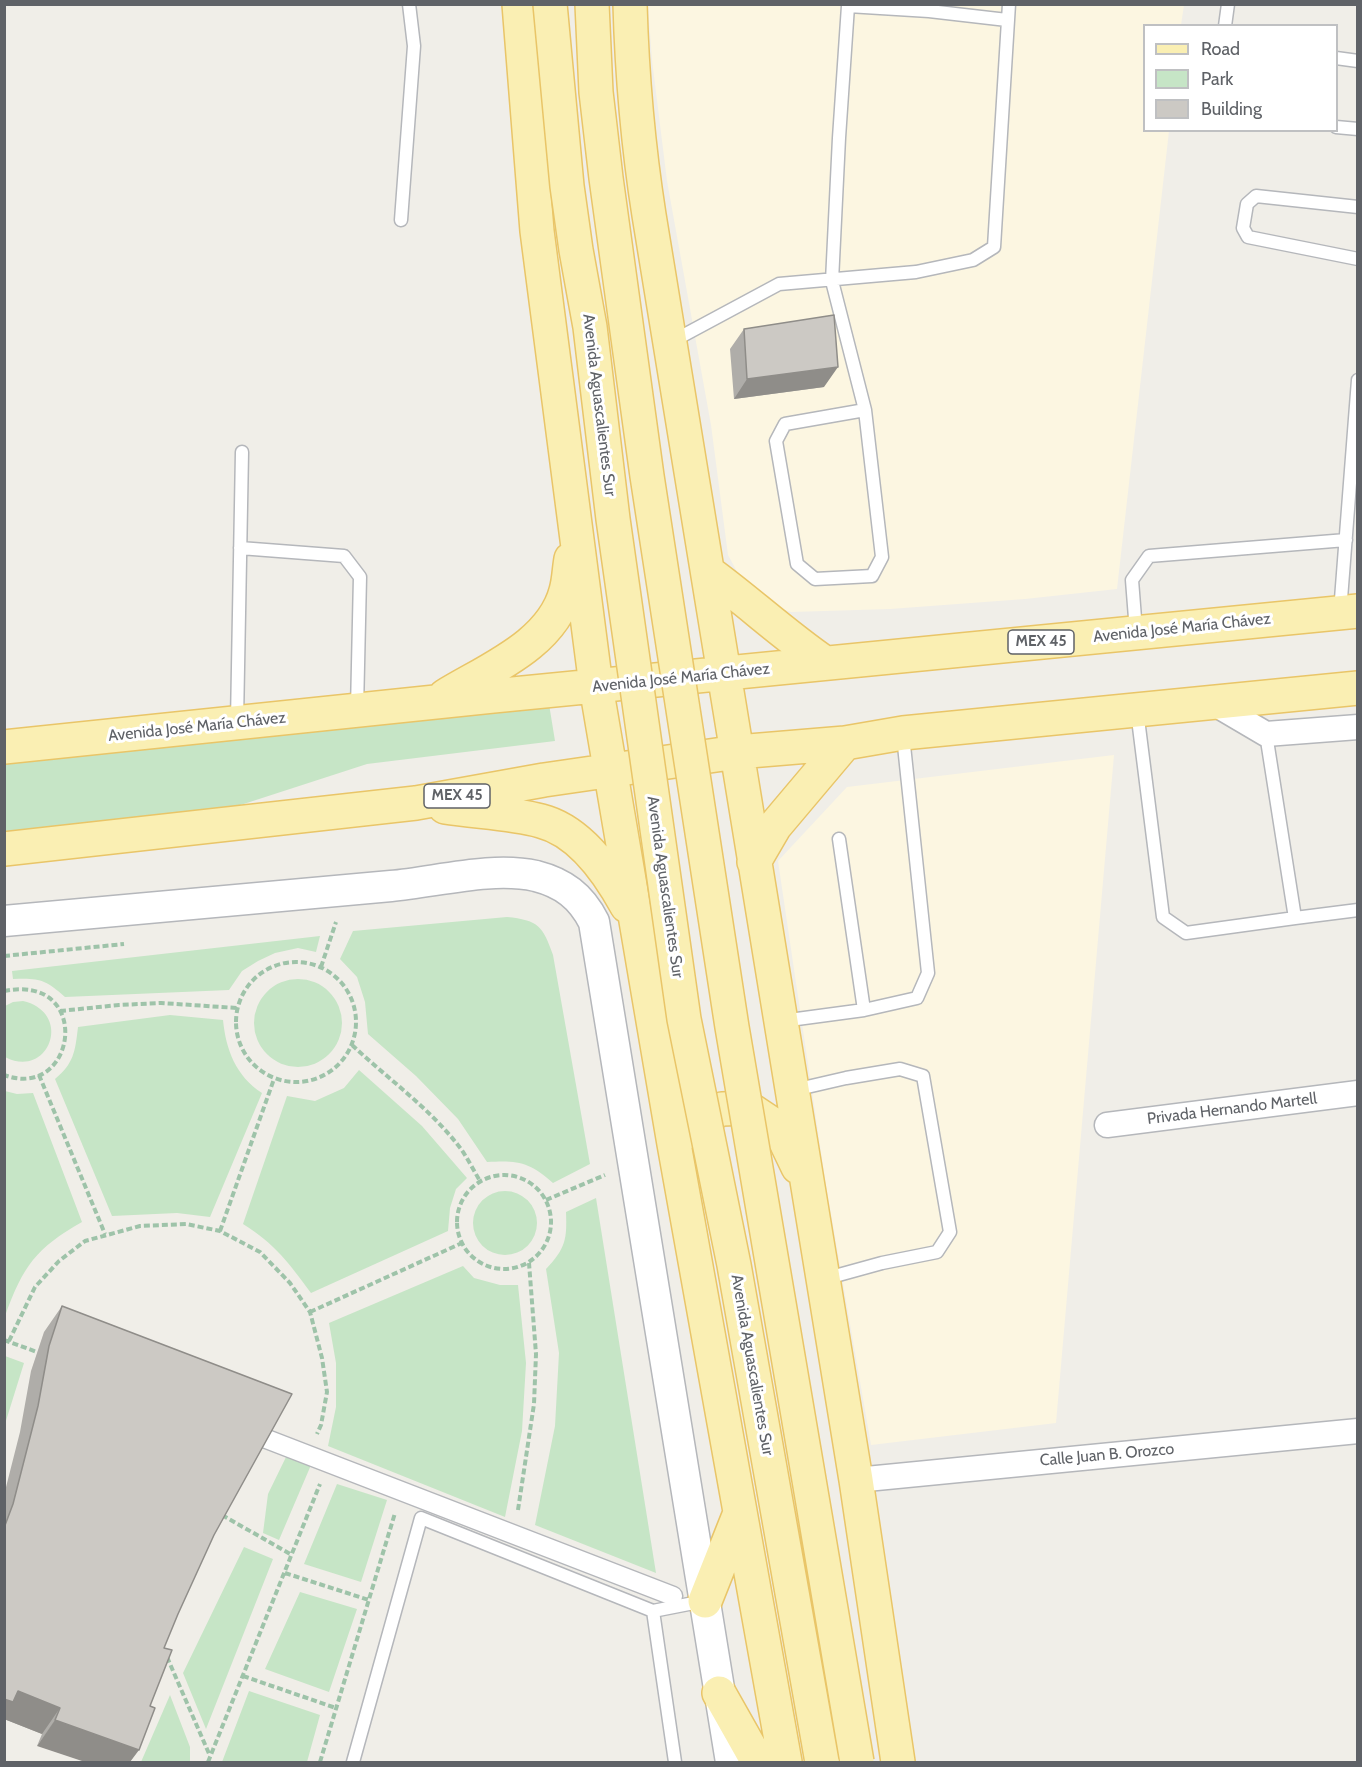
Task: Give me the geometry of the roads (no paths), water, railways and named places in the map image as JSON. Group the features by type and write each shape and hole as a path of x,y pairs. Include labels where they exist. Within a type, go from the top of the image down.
{"main road":[{"name":"Avenida Aguascalientes Sur","path":"550,4 567,186 590,327 613,519 683,1008 734,1265 822,1762"},
{"path":"592,4 596,92 606,178 647,476 732,1028 857,1762"},
{"path":"630,4 640,156 856,1479 898,1762"},
{"name":"Avenida Aguascalientes Sur","path":"519,5 537,231 596,686 674,1144 785,1762"},
{"path":"525,79 529,65 543,47 561,36 575,32 595,35 613,44 629,64 633,77"},
{"path":"435,702 519,654 547,627 566,593 576,528"},
{"path":"708,572 825,663"},
{"name":"Avenida José María Chávez","path":"4,747 1349,612"},
{"name":"MEX 45","path":"4,849 416,803 544,780 737,752 845,743 903,733 1215,704 1358,688"},
{"path":"754,862 775,826 845,743"},
{"path":"416,803 542,821 562,831 581,845 610,876 628,909 638,935"},
{"path":"674,1144 697,1119 722,1108 748,1108 769,1122 785,1140 808,1187"},
{"path":"705,1601 740,1513"},
{"path":"719,1693 758,1762"}],"street":[{"path":"1215,704 1266,734 1358,727"},
{"path":"4,921 406,885 483,873 536,876 568,889 586,906 594,922 731,1762"},
{"name":"Privada Hernando Martell","path":"1107,1125 1358,1093"},
{"name":"Calle Juan B. Orozco","path":"856,1479 1358,1431"},
{"path":"264,1438 673,1596"}],"lane":[{"path":"401,220 414,46 409,4"},
{"path":"670,343 779,284 916,272 974,260 994,247 1008,4"},
{"path":"1225,24 1228,4"},
{"path":"865,410 785,424 776,441 797,564 815,579 872,576 882,557 865,410 832,280 848,6 929,11 1007,20"},
{"path":"1338,58 1358,61"},
{"path":"1338,127 1358,129"},
{"path":"1358,207 1256,196 1247,204 1243,228 1248,237 1358,259"},
{"path":"1349,612 1346,540 1358,380"},
{"path":"237,723 242,452"},
{"path":"1136,633 1132,579 1149,556 1346,540"},
{"path":"240,548 344,556 360,578 357,710"},
{"path":"1137,711 1163,917 1186,933 1358,910"},
{"path":"781,1021 864,1010 917,998 928,973 903,733"},
{"path":"1266,734 1295,918"},
{"path":"838,839 864,1010"},
{"path":"793,1091 846,1078 900,1069 923,1076 950,1232 937,1252 882,1263 823,1279"},
{"path":"353,1762 421,1518 653,1611 705,1601"},
{"path":"653,1611 675,1762"}]}
